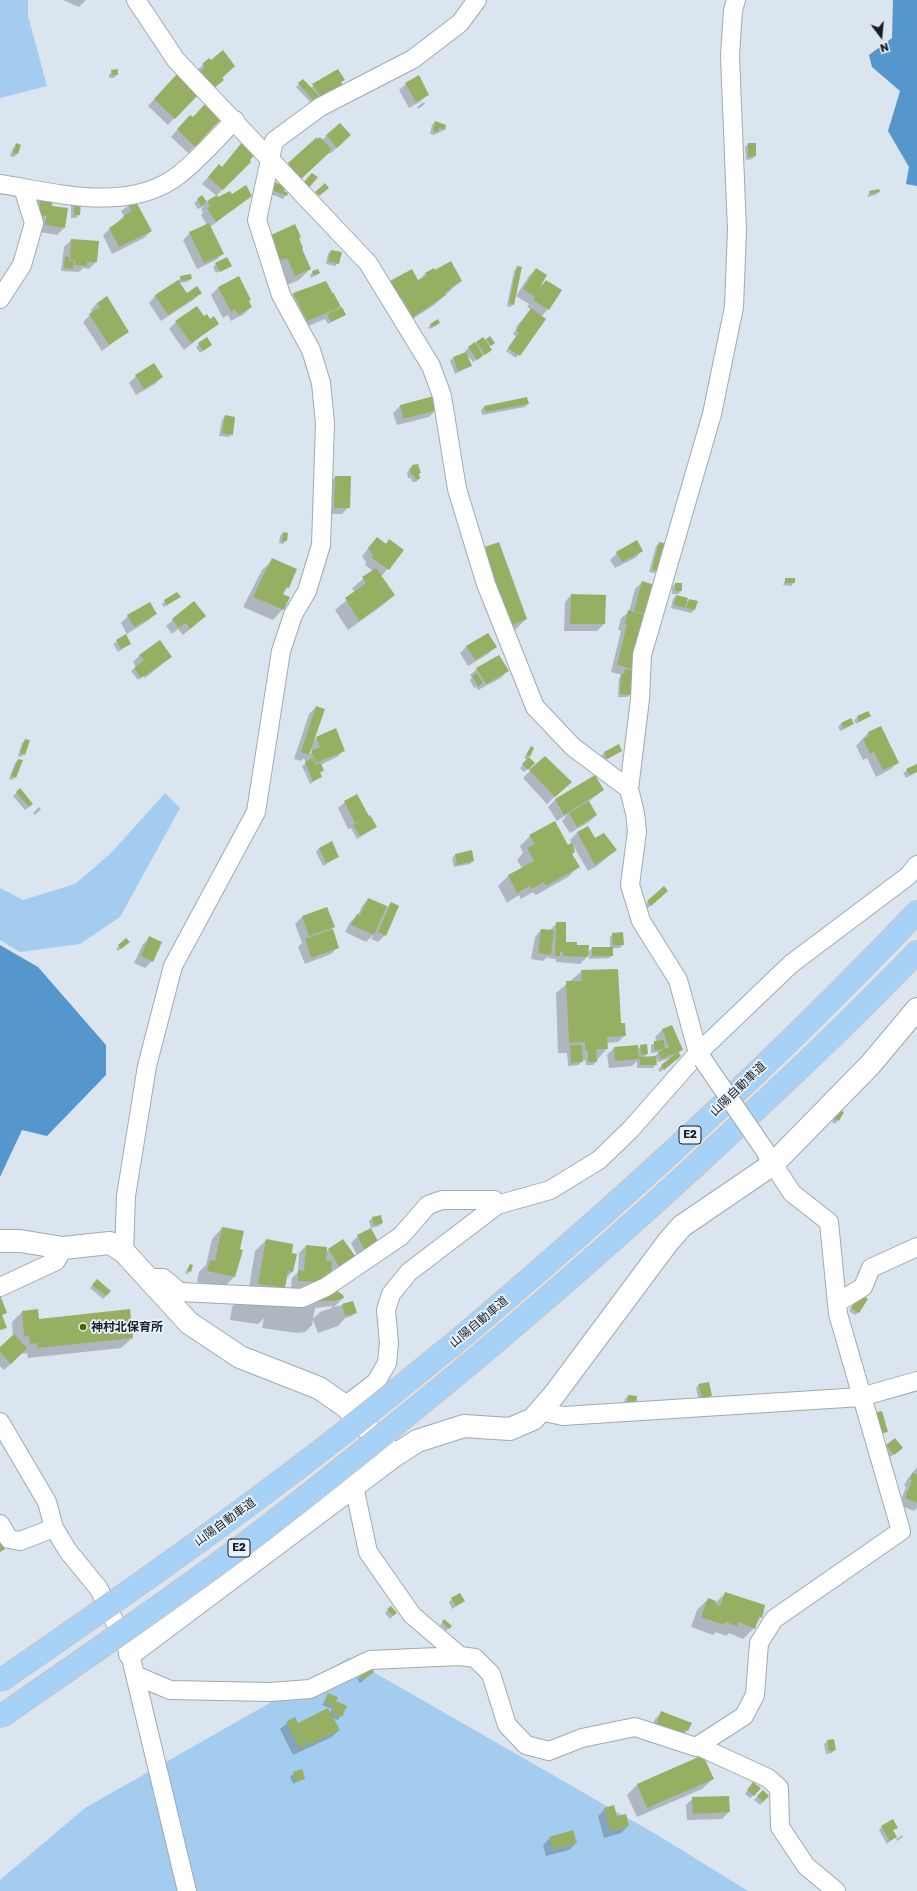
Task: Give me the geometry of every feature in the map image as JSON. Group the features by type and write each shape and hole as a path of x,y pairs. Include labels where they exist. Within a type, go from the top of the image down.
{"highway":[{"name":"山陽自動車道","path":"0,1681 100,1613 220,1526 334,1440 451,1346 550,1262 644,1178 777,1052 917,912"},
{"name":"E2","path":"0,1717 237,1550 352,1462 468,1366 564,1285 662,1197 796,1072 917,952"}],"street":[{"path":"136,0 176,60 235,120 269,159 368,263 431,366 442,396 457,489 482,569 535,707 573,747 629,789"},
{"path":"124,1252 126,1196 147,1066 173,966 256,812 281,651 293,615 307,591 321,544 325,423 321,383 311,350 281,295 257,220 274,141 320,107 413,59 460,23 477,0"},
{"path":"698,1746 744,1716 755,1695 759,1643 774,1619 901,1531 838,1314 830,1222 792,1193 701,1057 678,980 641,921 630,885 637,832 635,813 629,789 640,699 642,655 684,518 712,414 734,307 737,230 730,56 733,10 736,0"},
{"path":"0,184 102,198 135,194 157,187 180,174 235,120"},
{"path":"0,299 22,265 34,223 23,188"},
{"path":"345,1406 376,1382 387,1363 389,1343 386,1310 391,1294 409,1272 497,1206 550,1190 599,1160 791,964 902,880 917,865"},
{"path":"130,1654 394,1456 417,1441 464,1426 510,1429 533,1420 668,1242 682,1226 770,1158 870,1065 917,1009"},
{"path":"148,1278 163,1278 180,1292 302,1298 326,1287 400,1236 428,1204 442,1200 494,1200 497,1206"},
{"path":"0,1241 20,1241 63,1248 110,1243 124,1252 189,1323 240,1357 319,1388 345,1406 394,1456"},
{"path":"837,1303 864,1287 871,1268 917,1247"},
{"path":"0,1287 56,1261 63,1248"},
{"path":"540,1411 563,1416 861,1397 917,1380"},
{"path":"0,1422 46,1502 54,1528 68,1551 99,1590 130,1654 188,1891"},
{"path":"354,1486 368,1552 412,1614 460,1656"},
{"path":"0,1524 9,1539 20,1541 54,1528"},
{"path":"135,1675 170,1690 270,1692 310,1690 370,1660 460,1656 475,1658 491,1674 507,1725 526,1745 549,1752 582,1738 635,1727 696,1747 698,1746 768,1778 779,1788 780,1827 806,1866 836,1891"}],"shaded area":[{"path":"0,0 28,0 28,16 47,86 0,98"},
{"path":"893,0 917,0 917,186 906,184 909,167 888,131 900,91 872,67 869,55 892,38"},
{"path":"165,793 180,808 120,917 80,944 20,952 0,940 0,888 23,900 75,884 110,854"},
{"path":"0,945 38,967 106,1045 106,1075 47,1136 22,1130 0,1177"},
{"path":"349,1658 659,1836 748,1891 0,1891 0,1880 85,1808"}],"building":[{"path":"223,50 235,66 222,78 224,80 213,89 199,72 205,67 202,64 209,58 211,60"},
{"path":"118,69 118,75 112,75 111,70"},
{"path":"338,69 345,80 341,82 343,87 321,97 312,84"},
{"path":"177,74 199,94 175,119 154,99"},
{"path":"419,75 429,95 416,102 405,83"},
{"path":"303,79 319,96 314,101 298,83"},
{"path":"205,104 221,119 195,147 177,129 190,115 193,117"},
{"path":"435,121 446,125 445,130 439,128 438,132 433,131"},
{"path":"340,123 351,135 337,148 326,135"},
{"path":"317,137 318,139 320,137 331,149 329,151 330,152 300,180 288,163"},
{"path":"243,141 256,153 250,160 251,162 223,190 208,177 219,164 222,167"},
{"path":"16,143 21,145 18,154 13,153"},
{"path":"748,143 756,143 756,156 748,157"},
{"path":"312,173 318,177 308,189 302,184"},
{"path":"275,182 286,187 284,191 288,193 287,196 271,190"},
{"path":"325,183 329,188 319,196 315,192"},
{"path":"246,185 252,196 216,222 207,208 210,206 207,201 217,195 218,197 230,191 232,194"},
{"path":"879,189 880,192 870,194 869,191"},
{"path":"202,195 207,202 201,206 197,199"},
{"path":"41,197 53,198 52,206 68,208 65,228 45,225 47,216 38,215"},
{"path":"135,200 152,231 119,247 109,228 124,218 123,216 132,211 128,204"},
{"path":"81,201 80,215 74,215 74,202"},
{"path":"209,223 224,254 204,263 189,232"},
{"path":"295,224 301,237 299,238 303,248 302,249 311,269 295,276 287,258 280,261 269,236"},
{"path":"71,239 99,241 97,262 87,262 87,266 75,265 75,260 70,260"},
{"path":"331,250 342,252 339,264 328,261"},
{"path":"65,256 69,257 69,261 74,261 73,269 64,268"},
{"path":"227,257 232,266 220,272 215,263"},
{"path":"451,261 462,281 450,288 451,289 445,293 446,295 413,317 402,298 399,300 390,281 412,269 418,280 427,276 425,273 434,268 435,270"},
{"path":"517,266 522,267 514,305 509,303"},
{"path":"536,268 547,275 539,289 546,280 562,290 549,310 533,300 535,297 523,289"},
{"path":"318,269 320,273 314,276 312,271"},
{"path":"191,274 192,279 181,281 180,276"},
{"path":"239,276 251,300 249,301 252,307 238,315 235,309 231,312 218,287"},
{"path":"178,280 187,293 197,286 202,293 168,315 155,295"},
{"path":"326,281 332,292 330,294 333,292 341,307 307,321 293,293"},
{"path":"107,296 129,332 109,345 89,314 100,307 97,303"},
{"path":"197,306 204,316 207,314 210,319 214,316 219,324 191,343 175,321"},
{"path":"342,307 346,315 331,322 327,314"},
{"path":"531,308 546,319 520,356 508,348 519,333 516,330"},
{"path":"438,319 440,323 432,327 430,324"},
{"path":"490,336 495,343 491,346 486,339"},
{"path":"207,337 212,345 203,351 198,343"},
{"path":"483,337 492,350 485,355 476,342"},
{"path":"475,342 483,356 477,360 468,347"},
{"path":"466,352 472,366 458,371 453,357"},
{"path":"154,363 163,377 144,389 135,375"},
{"path":"434,396 437,410 403,419 400,405"},
{"path":"527,397 529,404 485,412 484,406"},
{"path":"225,415 235,417 233,435 222,433"},
{"path":"418,464 421,473 419,473 420,479 415,479 414,475 411,475 410,468 412,465"},
{"path":"335,476 351,476 350,508 334,508"},
{"path":"283,532 288,533 287,541 282,541"},
{"path":"377,537 386,544 389,539 404,550 389,570 371,557 373,555 368,548"},
{"path":"637,540 643,551 622,562 616,552"},
{"path":"499,542 527,619 510,626 482,548"},
{"path":"659,542 667,544 659,571 652,569"},
{"path":"272,558 297,569 289,588 286,587 283,594 290,597 284,610 253,597"},
{"path":"376,568 395,595 359,621 345,598 366,583 362,577"},
{"path":"785,578 795,578 795,583 785,583"},
{"path":"642,581 655,585 647,614 634,611"},
{"path":"675,583 682,583 682,591 675,591"},
{"path":"177,592 181,597 167,605 164,600"},
{"path":"571,594 606,595 605,624 570,624"},
{"path":"676,595 688,598 685,608 674,605"},
{"path":"689,599 698,601 695,610 686,608"},
{"path":"194,601 206,616 190,629 186,623 179,628 172,619"},
{"path":"150,602 157,614 134,627 127,615"},
{"path":"628,610 646,615 633,669 617,665 627,624 625,623"},
{"path":"488,633 497,647 475,660 466,646"},
{"path":"126,634 131,644 121,649 116,640"},
{"path":"160,640 172,657 141,678 134,668 144,660 139,655"},
{"path":"499,655 509,671 486,684 476,668"},
{"path":"625,669 633,670 631,695 620,694 621,674 624,674"},
{"path":"477,673 483,683 478,686 472,676"},
{"path":"316,706 325,709 309,755 301,752"},
{"path":"868,711 871,716 859,722 857,716"},
{"path":"851,718 854,724 843,728 841,723"},
{"path":"881,726 899,763 883,770 874,752 870,754 863,739 869,736 868,732"},
{"path":"336,728 345,751 316,763 311,751 320,747 316,737"},
{"path":"25,739 30,740 25,755 20,753"},
{"path":"619,744 622,751 607,759 604,752"},
{"path":"531,746 534,748 530,757 526,755"},
{"path":"545,756 572,782 555,797 529,770"},
{"path":"529,757 535,763 528,770 522,764"},
{"path":"313,758 316,765 321,763 324,771 320,772 322,777 313,781 305,762"},
{"path":"18,759 23,760 16,778 11,776"},
{"path":"917,764 917,772 909,775 906,769"},
{"path":"595,775 604,790 564,815 555,799"},
{"path":"20,788 33,804 29,807 16,792"},
{"path":"357,794 377,827 360,836 353,825 362,820 355,823 344,801"},
{"path":"589,801 597,815 577,827 569,813"},
{"path":"555,821 568,845 572,842 575,852 572,854 580,867 546,886 544,882 532,889 530,886 517,893 508,875 534,861 527,848 535,844 529,835"},
{"path":"588,826 595,838 604,833 617,850 595,865 577,832"},
{"path":"332,841 339,857 326,863 319,848"},
{"path":"472,850 474,861 457,865 455,854"},
{"path":"664,886 668,891 651,906 647,901"},
{"path":"368,898 387,906 374,935 351,925 357,914 360,915"},
{"path":"391,902 399,906 386,936 378,932"},
{"path":"327,907 335,927 309,936 302,916"},
{"path":"556,922 566,922 566,942 577,942 577,945 589,945 588,957 563,956 563,952 560,952 560,956 555,956"},
{"path":"333,929 339,948 311,958 305,939"},
{"path":"541,929 554,930 551,955 538,953"},
{"path":"623,932 624,945 613,945 612,933"},
{"path":"149,936 162,942 153,962 141,956"},
{"path":"126,938 130,942 121,949 118,945"},
{"path":"592,947 613,947 613,956 592,956"},
{"path":"618,969 621,1023 625,1023 626,1036 607,1037 608,1049 596,1049 597,1062 588,1062 588,1050 585,1050 585,1042 569,1043 566,981 582,981 581,970"},
{"path":"672,1025 683,1050 661,1059 658,1052 669,1047 662,1029"},
{"path":"664,1040 665,1049 654,1050 654,1041"},
{"path":"647,1044 648,1054 641,1055 640,1045"},
{"path":"570,1045 582,1045 583,1062 571,1063"},
{"path":"638,1045 639,1057 656,1056 657,1065 640,1065 640,1059 615,1061 614,1047"},
{"path":"678,1052 681,1056 664,1070 661,1065"},
{"path":"839,1110 844,1112 839,1121 834,1118"},
{"path":"381,1215 383,1223 374,1225 372,1217"},
{"path":"222,1227 244,1231 240,1249 243,1250 235,1277 207,1271 210,1260 215,1261"},
{"path":"371,1228 380,1245 366,1253 357,1235"},
{"path":"266,1239 293,1244 292,1253 297,1254 293,1272 288,1271 285,1288 258,1284"},
{"path":"343,1239 356,1257 340,1268 328,1249"},
{"path":"306,1245 327,1247 326,1261 332,1261 331,1273 327,1273 327,1277 323,1276 322,1282 298,1281 298,1270 304,1271"},
{"path":"190,1264 193,1265 191,1272 187,1270"},
{"path":"97,1279 111,1291 106,1296 92,1285"},
{"path":"333,1288 343,1295 344,1298 334,1301 308,1301"},
{"path":"860,1294 868,1299 859,1313 851,1308"},
{"path":"0,1295 7,1313 2,1315 7,1328 0,1330"},
{"path":"353,1301 357,1313 345,1316 342,1304"},
{"path":"38,1309 39,1319 130,1309 133,1338 38,1348 37,1343 30,1344 29,1336 24,1336 22,1311"},
{"path":"14,1334 27,1348 11,1364 0,1352 0,1347"},
{"path":"709,1382 712,1396 702,1398 698,1384"},
{"path":"628,1395 637,1396 636,1407 627,1406"},
{"path":"882,1411 888,1432 879,1434 873,1413"},
{"path":"895,1438 903,1448 894,1455 886,1445"},
{"path":"912,1473 917,1475 917,1503 905,1498 912,1480 910,1479"},
{"path":"0,1541 5,1549 0,1552"},
{"path":"725,1592 765,1605 762,1618 759,1616 755,1629 739,1622 737,1626 726,1622 724,1625 701,1617 708,1598 716,1601 715,1604 720,1606"},
{"path":"460,1593 465,1601 456,1606 451,1598"},
{"path":"391,1606 397,1613 393,1616 387,1609"},
{"path":"444,1619 452,1626 449,1629 442,1622"},
{"path":"371,1667 374,1672 363,1680 360,1675"},
{"path":"328,1693 338,1697 336,1701 347,1706 342,1717 331,1713 334,1706 324,1702"},
{"path":"328,1708 340,1730 309,1745 298,1723"},
{"path":"661,1711 692,1723 688,1731 685,1730 683,1736 656,1725"},
{"path":"295,1717 308,1745 300,1749 286,1722"},
{"path":"834,1739 836,1750 829,1751 827,1740"},
{"path":"703,1755 714,1779 647,1808 637,1784"},
{"path":"302,1769 305,1779 296,1782 293,1772"},
{"path":"753,1782 761,1788 754,1796 747,1790"},
{"path":"763,1790 769,1796 763,1802 757,1796"},
{"path":"729,1796 730,1812 693,1814 692,1797"},
{"path":"614,1805 617,1816 626,1814 629,1826 611,1832 604,1808"},
{"path":"893,1819 898,1828 893,1830 897,1837 890,1841 881,1826"},
{"path":"573,1830 577,1843 553,1850 549,1837"}],"place":[{"name":"神村北保育所","path":"83,1327"}]}
